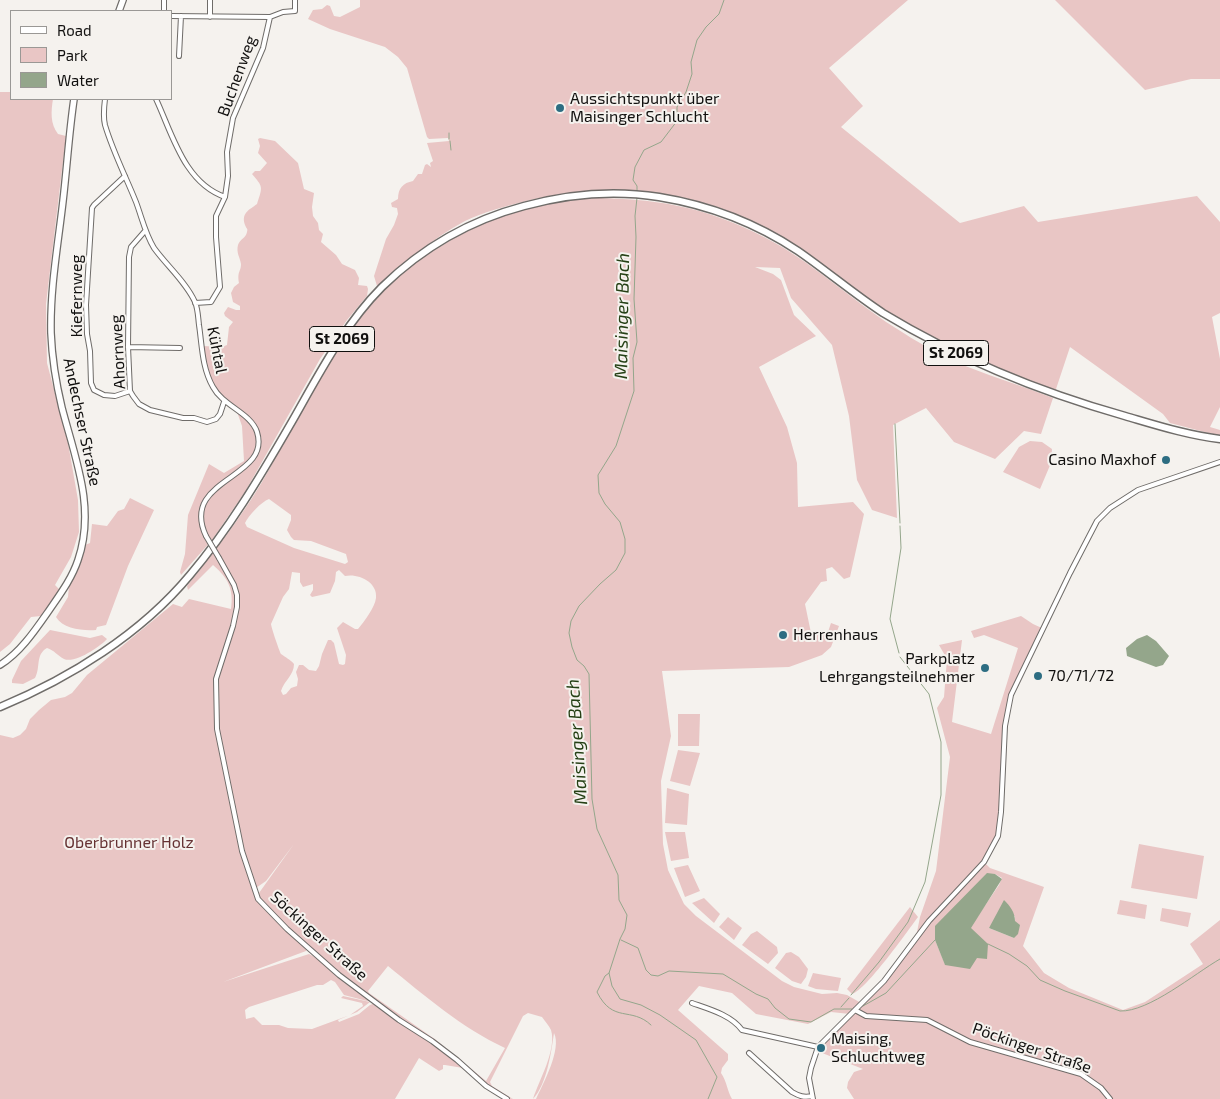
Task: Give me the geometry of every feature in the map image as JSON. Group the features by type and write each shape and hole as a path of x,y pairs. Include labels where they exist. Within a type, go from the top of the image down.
{"main road":[{"name":"St 2069","path":"0,707 55,681 125,636 150,616 187,578 218,540 268,464 334,350 357,317 382,288 412,262 472,224 505,211 542,201 578,195 649,196 682,201 718,211 771,234 797,250 878,309 948,350 1025,382 1102,410 1173,430 1220,439"}],"street":[{"path":"210,0 210,17"},
{"path":"172,16 270,17 283,12 295,11 295,0"},
{"path":"179,56 181,16"},
{"name":"Buchenweg","path":"195,303 211,302 220,288 216,216 225,197 228,176 227,152 233,118 263,48 270,17"},
{"name":"Andechser Straße","path":"0,665 15,654 62,592 73,573 83,541 84,490 76,454 59,397 52,353 51,324 52,285 74,100"},
{"name":"Kühtal","path":"105,100 106,125 145,231 155,249 195,303 208,376 219,397 253,423 258,436 258,443 250,463 216,487 205,501 201,516 206,536 236,590 237,607"},
{"path":"156,100 173,142 198,180 225,197"},
{"name":"Kiefernweg","path":"125,176 92,208 86,319 92,388 107,396 120,395 130,391"},
{"name":"Ahornweg","path":"145,231 134,244 129,254 128,347 130,391 137,402 147,408 183,418 205,421 216,419 224,402"},
{"path":"128,347 180,348"},
{"path":"749,1053 792,1092 798,1096 813,1097 809,1078 810,1068 818,1047 884,981 929,920 984,862 995,843 998,836 1001,812 1005,726 1011,695 1098,521 1110,508 1138,490 1220,462"},
{"name":"Söckinger Straße","path":"237,607 216,679 216,718 225,772 242,851 258,899 287,929 339,974 399,1020 441,1047 486,1086 507,1099"},
{"path":"692,1003 736,1022 742,1030 818,1047"},
{"name":"Pöckinger Straße","path":"856,1010 866,1016 927,1020 970,1042 1081,1074 1101,1088 1110,1099"}],"green space":[{"path":"360,0 908,0 829,68 863,106 841,127 960,223 1024,206 1038,222 1197,196 1220,222 1220,313 1212,317 1220,359 1220,407 1210,427 1220,430 1220,436 1170,423 1163,414 1070,347 1055,392 962,355 886,312 789,241 747,219 717,207 686,198 623,190 591,191 558,195 503,207 472,218 453,228 419,251 377,286 374,276 386,239 398,214 397,208 392,207 391,203 398,199 399,192 406,183 413,181 418,174 422,174 425,165 427,164 431,167 430,163 433,161 427,143 449,141 448,138 429,139 427,137 407,68 398,57 385,47 330,29 308,19 313,10 322,9 327,5 330,6 334,16 340,17 360,7"},
{"path":"1055,0 1220,0 1220,79 1191,79 1145,90"},
{"path":"0,92 10,92 10,100 53,100 52,122 58,134 66,136 46,304 47,363 68,443 78,500 79,532 71,557 55,585 60,590 41,616 31,617 10,644 0,652"},
{"path":"258,139 275,141 298,163 304,189 314,193 313,216 318,223 319,230 323,234 321,242 336,255 342,264 355,270 359,278 358,285 367,286 367,296 347,320 320,359 245,492 212,540 181,575 180,572 185,554 188,515 209,464 224,473 244,461 242,426 236,409 220,397 209,375 203,346 222,347 227,345 229,327 233,322 224,313 228,307 240,310 240,306 233,302 231,293 239,283 238,276 241,264 238,248 247,230 244,218 246,212 257,204 261,190 260,184 252,174 255,171 260,171 267,163 258,153 260,146"},
{"name":"Oberbrunner Holz","path":"577,198 626,199 673,205 718,217 764,237 798,257 878,316 930,349 968,367 1053,398 1041,434 1024,431 995,459 954,442 926,408 893,425 897,518 872,510 857,480 849,416 832,345 791,298 780,268 755,267 773,274 781,280 794,315 816,336 759,367 787,427 797,463 798,507 853,502 864,514 850,577 844,579 832,567 826,569 827,581 821,582 805,604 811,633 828,632 831,623 839,626 831,647 822,655 789,667 662,671 671,736 661,781 663,844 668,870 684,904 696,916 782,981 794,987 822,994 837,993 847,995 861,1003 884,981 916,937 920,917 936,871 950,757 937,708 944,697 947,659 939,645 962,640 952,722 991,734 1018,648 984,635 974,638 971,631 1021,616 1044,629 1011,695 1007,711 998,836 984,862 990,868 1044,887 1023,946 1044,973 1069,988 1123,1010 1145,1002 1203,964 1190,944 1220,920 1220,1099 854,1099 847,1088 848,1082 854,1072 863,1069 817,1051 850,1014 831,1012 808,1024 756,1014 732,993 699,986 678,1010 728,1054 728,1060 721,1073 732,1099 536,1099 554,1057 556,1040 554,1033 552,1046 551,1030 542,1017 528,1013 523,1016 490,1082 492,1086 513,1099 497,1093 447,1050 393,1014 360,989 265,907 259,893 294,844 266,881 253,890 264,909 307,949 306,951 223,982 309,954 370,1000 367,1001 344,995 335,982 331,980 323,985 317,985 249,1007 245,1010 246,1019 254,1017 262,1025 279,1025 288,1028 312,1029 349,1015 338,1020 339,1022 359,1014 375,1003 421,1034 463,1068 443,1065 443,1069 439,1071 419,1058 395,1099 0,1099 0,735 13,738 20,735 26,729 30,719 39,710 51,700 65,697 72,693 87,675 173,604 182,607 189,599 231,609 232,596 229,584 213,565 188,590 187,586 254,496 311,393 347,335 391,283 417,261 479,224 503,215 540,206","holes":["269,499 291,515 287,530 294,540 311,541 346,554 348,562 345,564 294,548 247,527 245,523 249,516","339,570 345,576 361,577 370,583 376,592 374,606 358,629 343,622 337,628 346,655 345,664 339,664 334,643 328,640 316,671 299,665 296,672 297,686 291,688 283,695 281,691 294,668 294,664 281,654 271,624 283,597 289,589 292,572 300,573 300,582 303,587 313,584 313,590 310,595 312,597 330,593 335,581 336,572","995,874 1002,878 999,885 945,964 935,940","1015,916 1014,938 989,928","388,966 459,1021 505,1048 486,1081 436,1040 369,993 368,991"]},
{"path":"1030,441 1042,442 1052,449 1051,463 1040,489 1003,472 1019,447"},
{"path":"130,498 154,510 128,566 106,625 97,627 96,630 68,627 56,617 68,597 69,586 78,568 85,545 90,543 92,524 107,526 118,511 124,509"},
{"path":"50,630 90,638 102,635 107,639 87,654 69,660 64,659 47,648 41,654 35,678 23,684 12,683 21,661"},
{"path":"678,714 700,714 699,746 678,746"},
{"path":"678,750 700,753 690,786 670,781"},
{"path":"667,788 689,794 687,825 665,823"},
{"path":"665,832 685,832 689,858 671,861"},
{"path":"1139,844 1204,856 1197,899 1131,888"},
{"path":"688,865 700,891 685,897 674,868"},
{"path":"704,898 720,914 714,923 692,903"},
{"path":"1120,900 1147,905 1145,919 1117,914"},
{"path":"910,907 918,917 876,972 852,994 847,989"},
{"path":"1162,908 1191,913 1188,927 1160,921"},
{"path":"728,917 742,928 734,940 719,927"},
{"path":"757,931 777,947 778,953 768,964 742,945 751,934"},
{"path":"791,952 799,957 808,969 806,977 801,984 792,981 775,968 786,953"},
{"path":"813,973 841,978 838,991 816,989 808,986"},
{"path":"343,996 370,1002 350,1015 363,1006 362,1003 341,998"},
{"path":"552,1049 550,1059 545,1077 538,1093 533,1099"}],"water":[{"path":"1147,635 1156,641 1169,656 1163,665 1156,667 1127,656 1126,648 1137,639"},
{"path":"987,873 995,874 1002,879 971,928 988,944 987,959 977,958 970,969 945,965 935,940 935,926"},
{"path":"1004,900 1012,909 1015,921 1020,925 1018,934 1014,938 989,928"}],"waterway":[{"name":"Maisinger Bach","path":"637,191 637,186 633,180 635,167 644,150 661,142 677,121 677,107 686,92 692,74 691,62 697,40 706,27 719,14 724,0"},
{"path":"449,133 449,139"},
{"path":"450,141 451,150"},
{"name":"Maisinger Bach","path":"637,198 634,299 637,342 633,358 634,391 616,446 598,475 599,493 605,504 620,522 625,539 625,553 616,570 579,606 571,621 569,633 577,660 589,674 592,799 597,829 618,875 619,900 627,915 625,929 609,973 612,986 620,999 641,1005 660,1015 696,1040 717,1077 708,1099"},
{"path":"895,424 900,523"},
{"path":"899,653 890,619 901,548 900,526"},
{"path":"851,995 879,962 908,922 925,882 941,795 941,742 929,694 900,657"},
{"path":"621,940 638,948 646,970 651,975 658,976 669,971 723,974 768,999 775,1008 789,1019 811,1022 834,1009 852,1009"},
{"path":"863,1006 886,993 935,940"},
{"path":"988,944 1009,954 1027,966 1040,980 1120,1011 1132,1010 1158,999 1220,959"},
{"path":"609,973 605,976 597,992 603,1002 609,1008 644,1019 651,1025"},
{"path":"841,1007 849,998"}],"place":[{"name":"Aussichtspunkt über Maisinger Schlucht","path":"560,108"},
{"name":"Casino Maxhof","path":"1166,460"},
{"name":"Herrenhaus","path":"783,635"},
{"name":"Parkplatz Lehrgangsteilnehmer","path":"985,668"},
{"name":"70/71/72","path":"1038,676"},
{"name":"Maising, Schluchtweg","path":"821,1048"}]}
